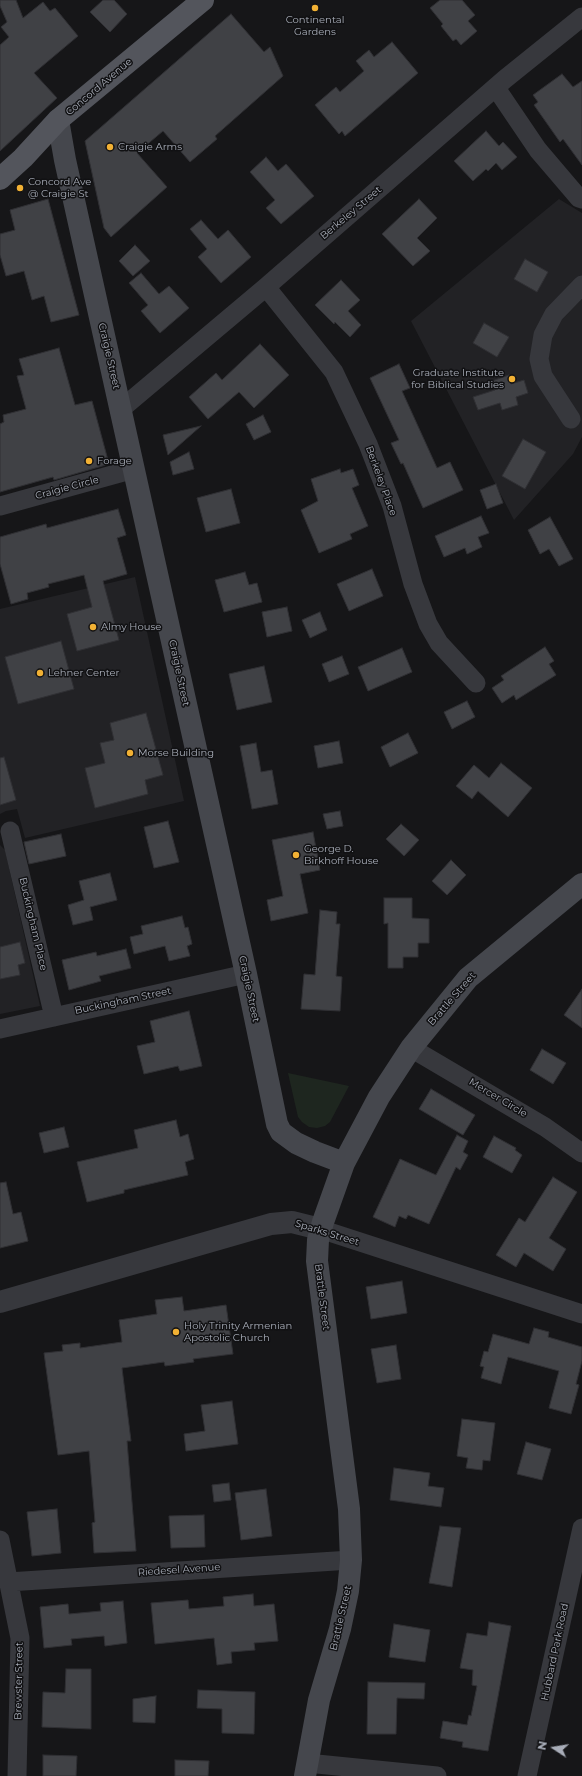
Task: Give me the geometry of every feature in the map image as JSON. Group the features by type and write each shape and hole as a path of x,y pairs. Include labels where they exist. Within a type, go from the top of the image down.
{"main road":[{"name":"Concord Avenue","path":"0,179 58,120 204,0"},
{"name":"Craigie Street","path":"58,120 65,160 246,974 277,1124 286,1138 306,1149 344,1163"},
{"name":"Brattle Street","path":"306,1770 319,1700 340,1630 346,1603 351,1560 349,1509 317,1261 320,1229 344,1163 379,1097 411,1048 468,978 582,884"}],"street":[{"name":"Berkeley Street","path":"121,409 266,287 496,88 582,17"},
{"path":"496,88 538,150 581,199"},
{"path":"571,419 543,376 539,359 543,335 554,314 582,285"},
{"name":"Berkeley Place","path":"266,287 334,372 368,444 392,506 413,584 428,624 439,643 476,684"},
{"name":"Craigie Circle","path":"0,506 134,469"},
{"name":"Buckingham Place","path":"10,831 54,1017"},
{"name":"Buckingham Street","path":"0,1029 246,974"},
{"name":"Mercer Circle","path":"411,1048 545,1127 582,1153"},
{"name":"Sparks Street","path":"0,1302 271,1224 292,1222 320,1229 582,1314"},
{"name":"Hubbard Park Road","path":"527,1776 582,1528"},
{"name":"Brewster Street","path":"0,1540 20,1638 16,1776"},
{"name":"Riedesel Avenue","path":"8,1582 351,1560"},
{"path":"306,1770 437,1776"}],"shaded area":[{"name":"Graduate Institute for Biblical Studies","path":"559,199 582,213 582,437 573,454 514,520 411,321"},
{"path":"135,577 184,801 25,838 17,809 0,814 0,609"},
{"path":"0,845 5,850 40,1006 0,1014"},
{"path":"288,1073 349,1086 330,1122 325,1126 317,1128 309,1127 298,1117"}],"building":[{"path":"0,0 16,0 23,18 43,2 50,11 55,8 78,36 34,73 57,98 0,151 0,45 9,37 1,27 7,22 0,6"},
{"path":"103,0 114,0 127,14 110,32 90,12"},
{"path":"440,0 462,0 475,15 468,21 477,31 461,45 456,39 453,41 441,26 443,24 430,8"},
{"name":"Craigie Arms","path":"231,14 264,52 270,47 283,76 215,136 217,139 190,162 163,131 137,153 167,187 111,237 104,228 85,141"},
{"path":"392,42 418,73 345,136 342,131 339,134 315,105 336,87 340,92 364,71 356,61 369,50 374,57"},
{"path":"562,74 573,87 582,81 582,165 563,139 560,142 534,105 538,102 533,95"},
{"path":"486,131 499,146 503,142 517,157 502,170 496,163 488,171 486,169 473,181 454,161"},
{"path":"266,157 278,171 286,164 314,196 281,224 266,208 275,200 250,172"},
{"path":"48,199 79,315 51,322 44,296 32,300 24,271 6,276 0,255 0,234 15,230 10,210"},
{"path":"419,199 437,218 417,238 430,251 413,266 382,234"},
{"path":"201,220 218,239 228,230 251,257 221,283 198,257 207,249 190,229"},
{"path":"135,245 150,261 133,276 119,261"},
{"path":"525,259 548,272 537,292 514,279"},
{"path":"141,273 159,294 169,286 189,308 160,333 141,311 148,305 129,283"},
{"path":"341,280 360,300 348,311 361,325 350,337 335,322 334,324 315,305"},
{"path":"484,323 509,337 497,357 473,343"},
{"path":"260,344 289,375 254,408 239,392 208,419 189,397 216,373 222,380"},
{"path":"59,348 75,405 92,401 109,464 54,480 53,477 0,492 0,424 4,422 3,415 26,409 17,376 24,375 19,359"},
{"path":"399,364 410,388 402,391 437,468 450,462 463,490 423,508 403,463 401,464 391,443 399,440 370,378"},
{"path":"509,375 511,384 524,380 528,393 516,397 518,405 502,410 500,403 478,410 473,397 495,390 492,381"},
{"path":"263,415 271,432 254,440 246,424"},
{"path":"201,426 168,455 163,435"},
{"path":"523,439 546,452 525,489 502,476"},
{"path":"189,452 194,469 173,475 170,462"},
{"path":"340,469 341,473 353,469 359,485 352,488 368,526 350,534 352,539 319,553 301,510 318,501 311,479"},
{"path":"496,484 503,503 487,509 480,490"},
{"path":"231,489 240,523 206,532 197,498"},
{"path":"118,509 126,535 117,538 127,574 103,581 119,640 77,651 67,614 92,607 84,575 48,584 49,587 27,593 28,599 11,604 0,564 0,537 46,524 47,528"},
{"path":"481,516 489,533 478,537 482,547 467,554 465,548 444,557 435,536"},
{"path":"550,517 573,559 559,566 549,549 540,554 528,530"},
{"path":"372,569 383,596 349,611 337,584"},
{"path":"245,572 249,585 257,583 262,602 224,612 215,580"},
{"path":"287,607 292,631 267,637 262,612"},
{"path":"320,612 327,630 310,638 302,620"},
{"name":"Lehner Center","path":"61,641 74,689 18,704 5,657"},
{"path":"545,647 554,661 549,664 556,675 516,700 514,695 502,703 492,688 504,680 501,676"},
{"path":"402,648 412,672 368,691 358,667"},
{"path":"342,656 349,674 329,682 322,664"},
{"path":"264,666 272,702 237,710 229,674"},
{"path":"467,701 475,717 452,729 444,712"},
{"name":"Morse Building","path":"146,713 163,775 145,780 148,794 95,808 85,768 105,763 100,743 114,740 110,723"},
{"path":"408,733 418,753 390,767 381,747"},
{"path":"339,741 343,763 318,768 314,746"},
{"path":"256,743 261,772 272,770 278,804 252,809 240,746"},
{"path":"4,757 16,800 0,805 0,758"},
{"path":"501,763 532,788 508,817 478,791 472,799 456,786 474,765 489,778"},
{"path":"340,811 343,826 327,829 323,814"},
{"path":"168,821 179,862 154,868 144,827"},
{"path":"401,824 419,840 404,856 386,839"},
{"path":"313,832 320,870 300,874 308,913 271,921 267,900 283,896 272,840"},
{"path":"61,834 66,856 29,864 24,842"},
{"path":"451,860 466,875 447,895 432,881"},
{"path":"110,873 117,900 90,907 93,920 73,925 68,905 84,900 79,881"},
{"path":"384,898 412,898 412,918 429,919 429,943 418,943 418,957 403,957 403,968 388,968 388,923 384,924"},
{"path":"320,910 337,912 336,924 340,924 336,976 342,977 340,1011 301,1009 304,974 315,975"},
{"path":"182,916 185,928 188,927 192,944 187,946 190,956 169,961 165,946 134,954 130,937 143,934 141,926"},
{"path":"20,942 25,963 18,965 20,975 0,979 0,947"},
{"path":"126,949 131,968 99,976 101,981 69,990 62,960 96,952 97,956"},
{"path":"582,989 582,1028 564,1015"},
{"path":"189,1011 202,1066 180,1071 178,1066 144,1074 137,1046 155,1042 150,1021"},
{"path":"542,1049 566,1063 553,1084 530,1070"},
{"path":"431,1089 475,1115 463,1135 419,1109"},
{"path":"176,1120 180,1137 188,1134 194,1159 185,1162 188,1175 124,1190 124,1193 87,1202 77,1162 138,1148 134,1130"},
{"path":"64,1127 69,1147 44,1153 39,1133"},
{"path":"457,1135 468,1141 463,1152 468,1155 460,1170 456,1167 429,1224 408,1215 406,1219 399,1216 395,1227 373,1217 400,1159 436,1175"},
{"path":"494,1136 516,1148 515,1150 522,1155 512,1173 483,1157"},
{"path":"553,1177 577,1192 549,1238 566,1249 553,1271 524,1253 516,1267 496,1255 519,1218 525,1222"},
{"path":"6,1182 13,1214 21,1212 28,1241 0,1248 0,1183"},
{"path":"402,1281 407,1313 371,1319 366,1287"},
{"path":"182,1297 184,1311 226,1305 233,1354 193,1359 194,1362 165,1366 164,1362 122,1368 131,1441 127,1441 136,1551 94,1553 92,1523 95,1522 89,1451 58,1455 44,1353 63,1351 62,1345 80,1343 80,1348 122,1342 119,1320 157,1314 155,1300"},
{"path":"534,1328 549,1332 548,1337 582,1347 582,1361 576,1384 579,1385 571,1414 549,1408 559,1371 508,1357 501,1384 481,1378 484,1367 480,1366 484,1351 488,1352 493,1334 529,1344"},
{"path":"396,1345 401,1379 377,1383 371,1349"},
{"path":"232,1401 238,1444 186,1451 184,1434 205,1431 201,1405"},
{"path":"462,1419 495,1423 490,1461 483,1460 482,1470 466,1468 468,1458 457,1456"},
{"path":"526,1442 551,1449 542,1480 517,1474"},
{"path":"394,1468 430,1473 428,1486 444,1488 441,1507 390,1500"},
{"path":"229,1483 231,1500 214,1502 212,1485"},
{"path":"266,1489 272,1536 241,1540 235,1493"},
{"path":"57,1509 61,1553 32,1556 27,1512"},
{"path":"204,1515 205,1547 171,1548 169,1516"},
{"path":"440,1526 461,1528 452,1587 429,1583"},
{"path":"253,1594 254,1606 274,1604 278,1641 254,1643 255,1650 231,1652 232,1663 217,1665 214,1638 155,1644 151,1603 188,1600 189,1609 224,1606 223,1597"},
{"path":"123,1601 127,1643 105,1646 104,1636 71,1639 72,1645 44,1648 40,1607 68,1604 69,1614 101,1611 100,1603"},
{"path":"489,1622 511,1626 488,1751 462,1747 463,1742 440,1738 443,1721 467,1725 469,1715 471,1716 477,1686 472,1685 473,1670 460,1668 467,1633 487,1636"},
{"path":"394,1624 430,1630 425,1662 389,1657"},
{"path":"66,1669 91,1669 91,1729 42,1727 43,1692 65,1693"},
{"path":"368,1682 425,1683 424,1699 397,1698 396,1734 367,1734"},
{"path":"198,1690 255,1692 254,1734 222,1733 222,1709 197,1708"},
{"path":"156,1696 155,1723 133,1722 133,1699"},
{"path":"43,1755 77,1756 76,1776 43,1776"},
{"path":"175,1760 209,1761 208,1776 175,1776"}],"place":[{"name":"Continental Gardens","path":"315,8"},
{"name":"Craigie Arms","path":"110,147"},
{"name":"Concord Ave @ Craigie St","path":"20,188"},
{"name":"Graduate Institute for Biblical Studies","path":"512,379"},
{"name":"Forage","path":"89,461"},
{"name":"Almy House","path":"93,627"},
{"name":"Lehner Center","path":"40,673"},
{"name":"Morse Building","path":"130,753"},
{"name":"George D. Birkhoff House","path":"296,855"},
{"name":"Holy Trinity Armenian Apostolic Church","path":"176,1332"}]}
